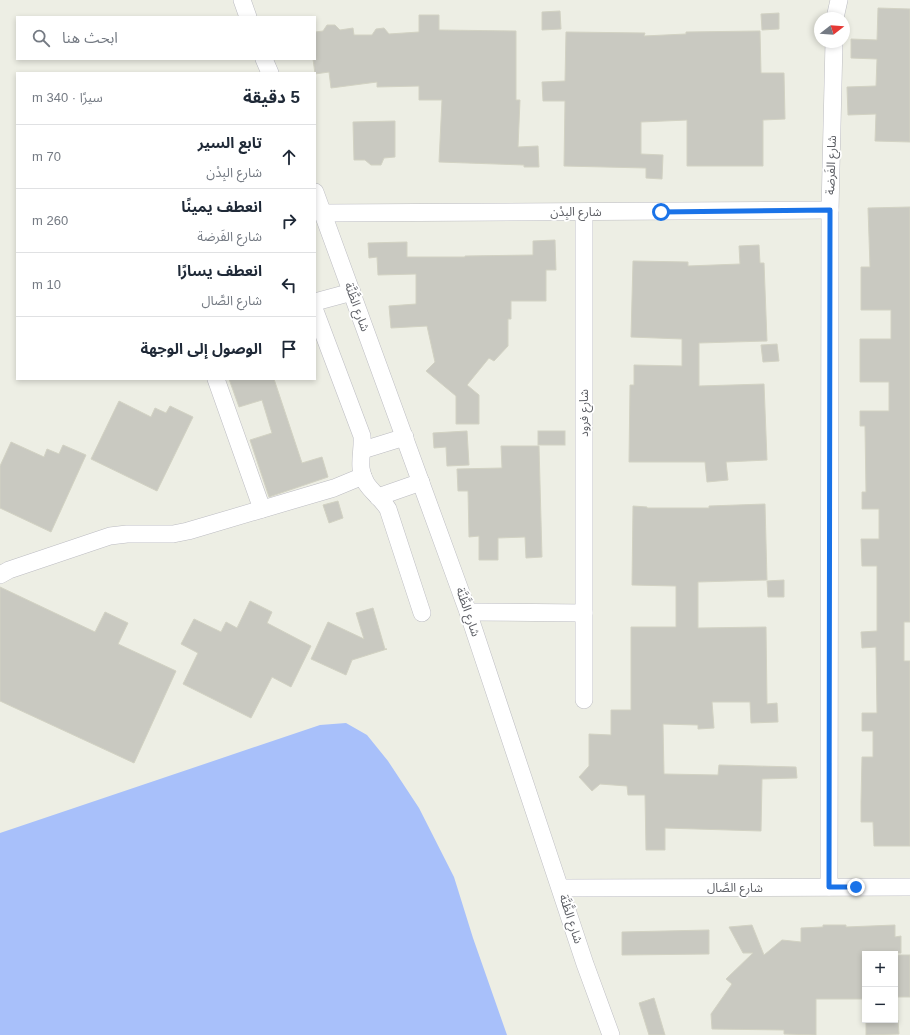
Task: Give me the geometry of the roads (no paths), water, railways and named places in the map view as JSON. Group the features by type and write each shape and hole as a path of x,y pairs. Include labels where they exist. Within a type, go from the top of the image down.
{"street":[{"path":"242,0 248,16"},
{"name":"شارع الفَرضة","path":"829,887 830,210 834,48"},
{"path":"264,60 270,72"},
{"name":"شارع الظَّنَّة","path":"316,195 468,612 585,964 611,1035"},
{"name":"شارع البِدْن","path":"323,213 830,210"},
{"name":"شارع فرود","path":"584,212 584,700"},
{"path":"316,302 352,292"},
{"path":"316,314 362,436 363,450 361,468 363,476 372,491 385,504 390,514 422,612"},
{"path":"216,380 262,509"},
{"path":"363,450 405,437"},
{"path":"0,575 10,570 110,536 127,534 173,534 188,532 334,488 363,476"},
{"path":"378,497 421,482"},
{"path":"468,612 584,613"},
{"name":"شارع الصَّال","path":"561,888 910,886"}],"water":[{"path":"346,723 367,735 388,761 419,808 454,877 473,938 507,1035 0,1035 0,833 320,725"}]}
